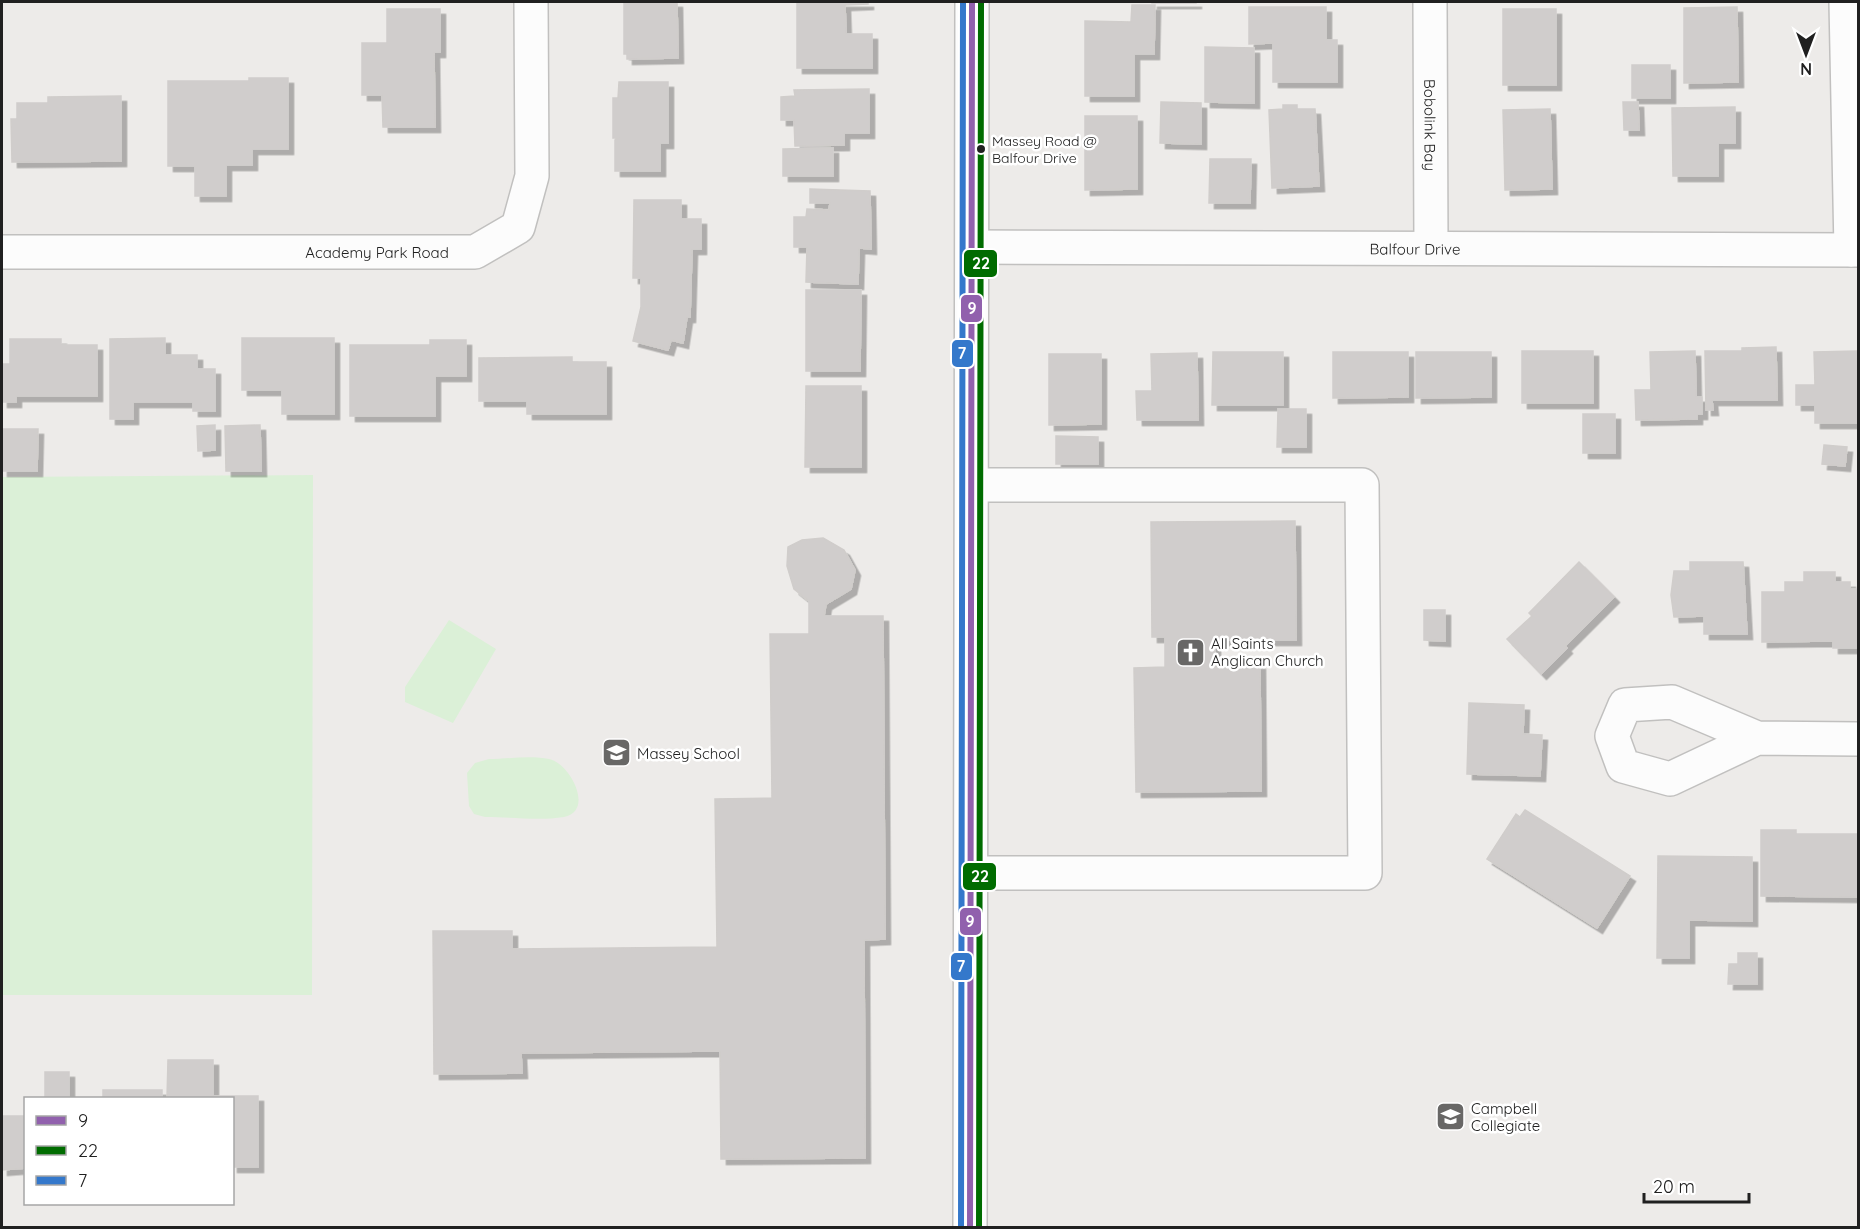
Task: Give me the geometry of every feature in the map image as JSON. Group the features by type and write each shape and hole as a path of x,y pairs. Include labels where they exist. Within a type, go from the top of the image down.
{"street":[{"name":"Academy Park Road","path":"2,252 475,252 518,227 532,176 531,2"},
{"path":"970,1227 972,2"},
{"name":"Bobolink Bay","path":"1430,2 1431,247"},
{"path":"1846,2 1855,250"},
{"name":"Balfour Drive","path":"973,247 1855,250"},
{"path":"971,873 1365,873 1362,485 972,485"},
{"path":"1757,738 1858,739"}],"green space":[{"path":"313,475 312,995 2,995 2,477"},
{"path":"449,620 496,649 453,723 405,702 405,687"},
{"path":"535,757 557,762 565,769 576,787 578,806 573,813 555,818 485,817 474,814 469,806 467,773 475,763 489,759"}],"building":[{"path":"624,2 677,2 678,58 627,59 627,54 624,54"},
{"path":"797,2 868,2 868,4 845,5 846,34 872,34 872,68 797,68"},
{"path":"1196,2 1196,3 1152,3"},
{"path":"1132,5 1155,5 1154,54 1134,54 1134,96 1085,96 1085,21 1131,22"},
{"path":"1249,7 1326,7 1326,40 1337,40 1337,82 1273,82 1273,43 1249,44"},
{"path":"1737,7 1738,82 1684,83 1684,8"},
{"path":"387,9 440,9 440,52 434,52 435,127 383,127 382,95 362,95 362,43 387,43"},
{"path":"1503,9 1556,9 1556,85 1503,85"},
{"path":"1205,47 1254,48 1254,103 1205,102"},
{"path":"1632,65 1670,65 1670,98 1632,98"},
{"path":"249,78 288,78 288,149 252,149 252,165 226,165 226,196 195,196 195,166 168,166 168,81 249,81"},
{"path":"619,82 668,82 668,143 660,143 660,171 615,171 615,140 618,138 613,138 613,98 618,98"},
{"path":"869,89 869,133 844,133 844,145 795,146 794,120 781,120 781,97 795,96 794,90"},
{"path":"121,96 121,161 12,162 11,119 17,119 17,103 48,103 48,97"},
{"path":"1161,102 1201,103 1201,144 1160,143"},
{"path":"1623,102 1638,102 1639,130 1624,130"},
{"path":"1283,105 1297,105 1297,109 1315,109 1319,186 1272,188 1269,110 1283,109"},
{"path":"1735,107 1735,143 1718,143 1718,176 1673,176 1672,108"},
{"path":"1550,109 1552,189 1505,190 1503,110"},
{"path":"1085,116 1137,116 1137,189 1085,190"},
{"path":"833,148 833,176 783,176 783,149"},
{"path":"1210,159 1251,159 1250,203 1209,203"},
{"path":"810,189 870,191 871,249 859,248 858,284 806,282 807,247 794,247 794,217 806,217 807,209 829,210 830,203 810,203"},
{"path":"634,200 681,200 681,219 701,219 701,249 692,249 690,317 687,317 683,343 671,340 668,350 633,341 641,307 641,278 633,278"},
{"path":"806,290 861,290 860,371 806,371"},
{"path":"165,338 165,355 197,355 197,369 215,369 215,411 193,411 193,402 133,402 133,419 110,419 110,339"},
{"path":"242,338 334,338 334,414 282,414 282,390 242,390"},
{"path":"10,339 61,339 61,345 97,345 97,396 16,396 16,402 2,402 2,364 10,364"},
{"path":"430,340 466,340 466,376 435,376 435,416 350,416 350,345 430,345"},
{"path":"1776,347 1777,400 1712,400 1713,410 1706,410 1705,351 1742,351 1742,348"},
{"path":"1522,351 1593,351 1593,403 1522,403"},
{"path":"1695,351 1696,397 1702,397 1702,414 1697,414 1697,419 1636,420 1635,390 1651,390 1650,352"},
{"path":"1857,351 1858,423 1815,423 1815,405 1796,405 1796,385 1815,385 1814,352"},
{"path":"1213,352 1283,352 1283,405 1212,405"},
{"path":"1333,352 1408,352 1408,397 1333,398"},
{"path":"1416,352 1491,352 1491,397 1416,398"},
{"path":"1197,353 1198,420 1137,420 1136,391 1152,391 1151,354"},
{"path":"1049,354 1101,354 1101,424 1049,425"},
{"path":"572,357 572,362 606,362 606,414 527,414 527,401 479,401 479,358"},
{"path":"806,386 861,386 861,467 805,467"},
{"path":"1278,409 1306,409 1306,447 1277,447"},
{"path":"1583,414 1615,414 1615,453 1583,453"},
{"path":"215,425 215,450 198,451 197,426"},
{"path":"260,425 261,471 226,471 225,426"},
{"path":"2,429 38,429 37,471 2,471"},
{"path":"1056,436 1098,437 1098,464 1056,464"},
{"path":"1824,445 1847,447 1845,466 1822,464"},
{"name":"All Saints Anglican Church","path":"1295,521 1296,640 1215,640 1215,664 1260,664 1261,791 1136,792 1134,668 1165,667 1165,637 1152,637 1151,522"},
{"name":"Massey School","path":"823,538 844,550 855,570 851,589 826,604 824,616 883,616 885,939 864,940 865,1158 721,1159 720,1051 521,1053 522,1073 434,1074 433,931 512,931 512,949 717,947 715,799 772,798 770,634 809,634 809,601 794,589 787,566 788,547 802,540"},
{"path":"1579,562 1614,597 1565,646 1567,648 1541,674 1507,639 1532,616 1529,613"},
{"path":"1690,562 1743,562 1747,634 1704,634 1704,616 1674,617 1671,595 1674,571 1690,571"},
{"path":"1804,572 1835,572 1835,582 1850,582 1850,589 1858,589 1858,648 1833,648 1833,641 1762,642 1762,592 1785,592 1785,582 1804,582"},
{"path":"1424,610 1445,610 1445,641 1424,640"},
{"path":"1469,703 1524,705 1523,734 1542,735 1540,776 1467,774"},
{"path":"1525,810 1630,876 1597,928 1487,859 1516,814 1520,817"},
{"path":"1761,830 1796,830 1796,834 1858,834 1858,897 1761,896"},
{"path":"1658,856 1752,857 1752,921 1689,920 1689,958 1657,958"},
{"path":"1738,953 1757,953 1757,984 1728,984 1729,964 1738,964"},
{"path":"168,1060 213,1060 213,1096 258,1096 258,1167 234,1167 234,1097 167,1097"},
{"path":"45,1072 69,1072 69,1097 45,1097"},
{"path":"103,1090 162,1090 162,1097 103,1097"},
{"path":"2,1116 24,1116 24,1168 2,1170"}],"transit line":[{"name":"7","path":"961,1228 963,2"},
{"name":"9","path":"970,1228 972,2"},
{"name":"22","path":"979,1228 981,2"}],"place":[{"name":"Massey Road @ Balfour Drive","path":"981,149"},
{"name":"All Saints Anglican Church","path":"1190,652"},
{"name":"Massey School","path":"616,753"},
{"name":"Campbell Collegiate","path":"1450,1117"}]}
